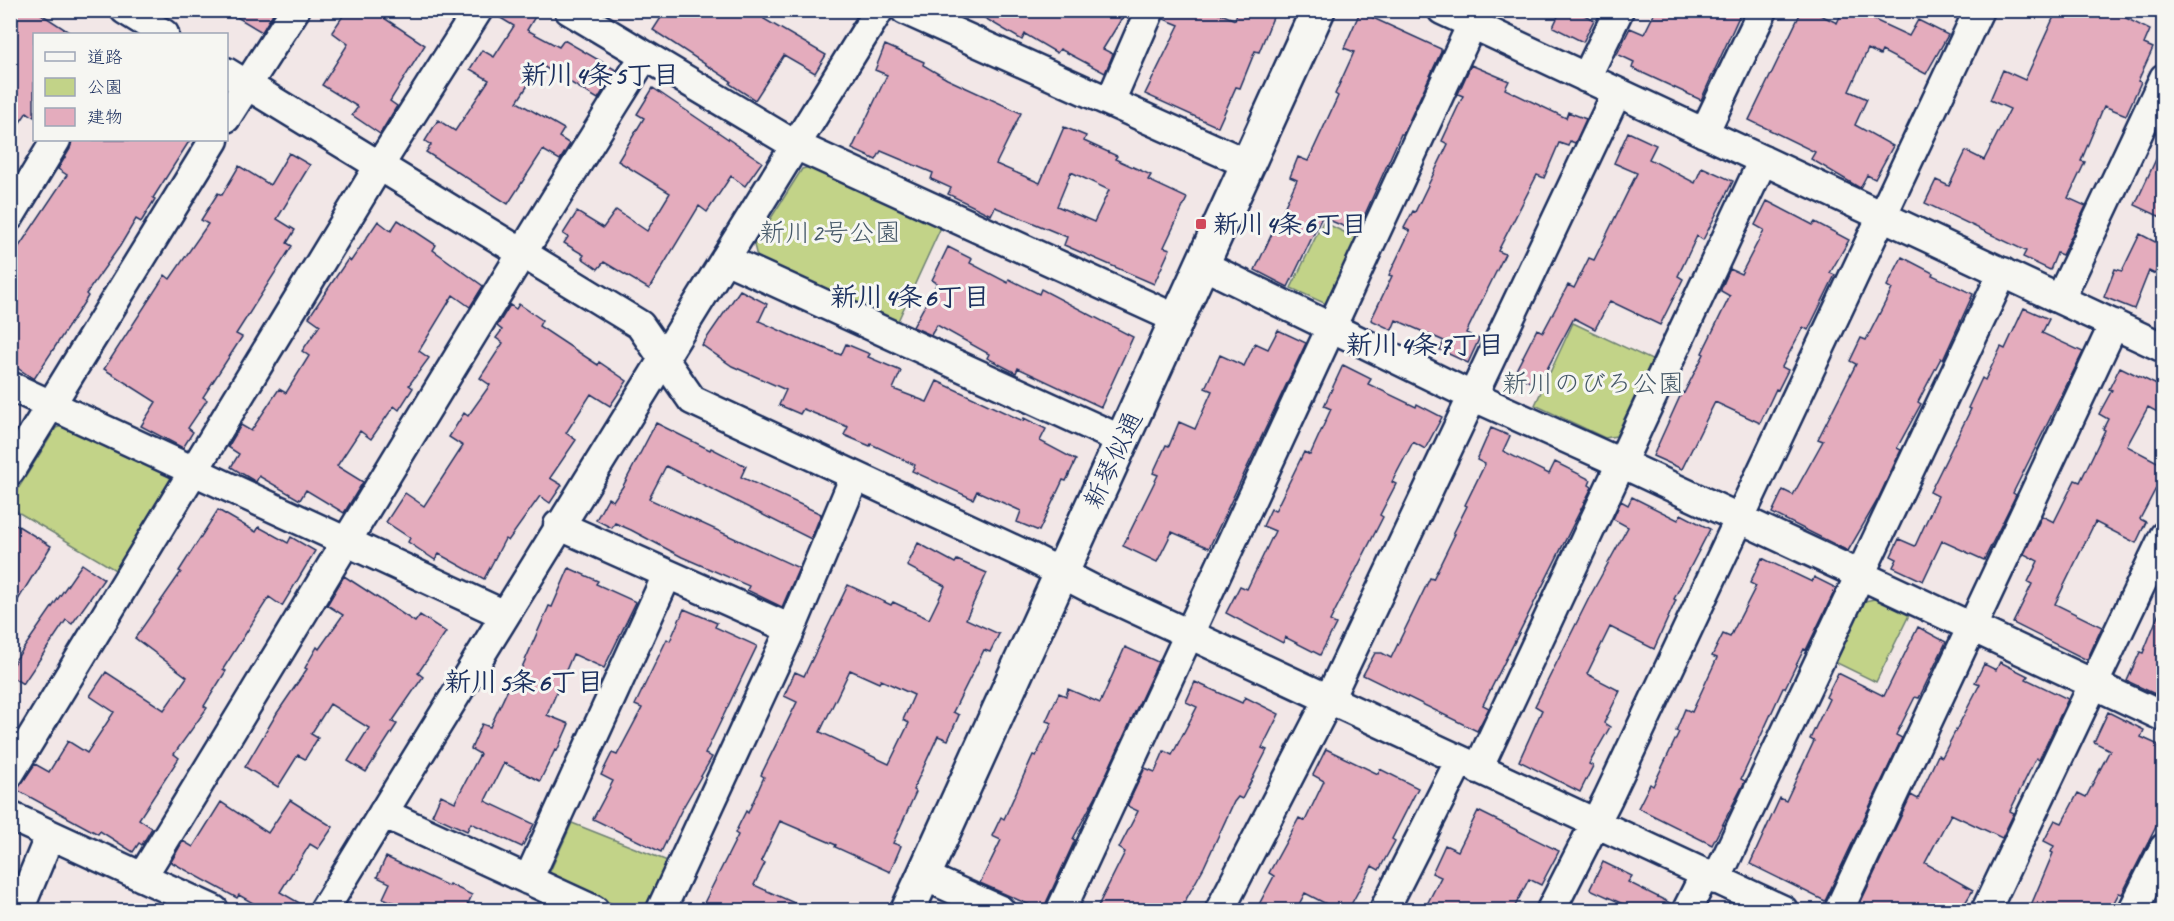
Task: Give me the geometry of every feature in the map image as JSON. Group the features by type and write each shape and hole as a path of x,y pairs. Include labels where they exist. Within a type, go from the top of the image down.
{"street":[{"path":"228,111 237,79 295,10"},
{"path":"10,773 379,166 478,10"},
{"path":"569,10 644,57 795,145 1178,319"},
{"path":"324,910 506,615 558,525 879,10"},
{"path":"905,10 1248,164"},
{"path":"1110,102 1150,10"},
{"name":"新琴似通","path":"908,910 1318,10"},
{"path":"1442,10 2163,348"},
{"path":"1587,78 1618,10"},
{"path":"1704,133 1763,10"},
{"path":"1551,910 1740,519 1979,10"},
{"path":"125,20 162,33"},
{"path":"1061,910 1472,24"},
{"path":"142,877 348,542 521,252 644,57"},
{"path":"2060,299 2163,78"},
{"path":"237,79 640,325 692,400 1783,910"},
{"path":"1220,910 1329,699 1617,92"},
{"path":"10,216 55,141"},
{"path":"10,471 213,141"},
{"path":"1384,910 1469,764 1621,463 1763,160"},
{"path":"724,259 1122,440"},
{"path":"1203,265 1472,396 1621,463 2163,717"},
{"path":"1687,910 1710,877 1861,576 2003,272"},
{"path":"1839,910 2114,324"},
{"path":"10,386 506,615"},
{"path":"661,910 791,628 855,476"},
{"path":"558,525 791,628"},
{"path":"1986,910 2163,536"},
{"path":"528,880 667,575"},
{"path":"383,813 594,910"},
{"path":"10,816 214,910"},
{"path":"19,910 50,835"},
{"path":"2133,910 2163,848"},
{"path":"924,876 1000,910"}],"green space":[{"name":"新川2号公園","path":"817,165 942,225 897,323 757,257 754,245 802,169"},
{"path":"1323,222 1365,242 1335,308 1291,288"},
{"name":"新川のびろ公園","path":"1573,323 1652,360 1616,436 1605,438 1535,405"},
{"path":"68,424 172,474 174,483 117,571 11,508 11,500 56,428"},
{"path":"1879,598 1910,613 1876,682 1835,662 1865,601"},
{"path":"572,823 670,862 647,910 627,910 548,876"}],"building":[{"path":"10,10 35,10 70,33 33,33 33,116 27,112 10,137"},
{"path":"225,10 275,10 262,32"},
{"path":"347,10 389,10 384,18 425,45 390,101 397,106 380,134 352,115 358,107 322,85 348,44 332,32"},
{"path":"494,10 539,10 527,30 559,47 564,40 616,70 598,99 541,65 517,102 564,129 559,137 570,144 560,160 543,150 508,204 426,152 431,145 425,141 438,120 455,131 489,80 470,69 482,50 494,57 514,26 494,14"},
{"path":"666,10 769,10 764,19 826,55 815,73 784,55 755,100 730,84 731,81 653,30"},
{"path":"971,10 1127,10 1103,49 1113,54 1105,73 1060,49 1057,53 1025,34 1022,40"},
{"path":"1166,10 1212,10 1235,20 1238,10 1276,10 1259,52 1255,51 1240,88 1236,87 1218,127 1145,94 1179,25 1164,19"},
{"path":"1561,10 1575,10 1594,20 1583,42 1553,27"},
{"path":"1656,10 1742,10 1701,100 1632,68 1634,62 1617,54 1630,28 1644,34"},
{"path":"1802,10 1810,10 1837,23 1843,10 1853,10 1909,36 1918,20 1948,35 1926,74 1882,51 1880,55 1868,49 1849,91 1867,99 1855,125 1893,146 1875,179 1867,175 1860,188 1811,159 1815,152 1749,120"},
{"path":"2057,10 2110,10 2150,30 2144,44 2153,48 2126,115 2104,106 2081,161 2085,162 2068,198 2086,206 2062,255 2057,253 2050,270 2023,257 2026,251 1925,203 1936,180 1949,186 1966,151 1984,160 2010,109 1990,100 2003,70 2025,80"},
{"path":"1360,12 1441,49 1441,52 1357,232 1322,217 1288,287 1255,270 1297,180 1290,177 1298,157 1308,161 1338,96 1335,94 1354,52 1344,48"},
{"path":"885,45 924,62 923,65 947,79 1021,113 996,164 1040,183 1064,127 1086,136 1084,141 1117,156 1115,159 1151,175 1148,180 1187,198 1164,247 1170,249 1154,284 1064,245 1067,237 995,207 991,215 948,194 951,188 931,179 933,173 881,151 876,160 852,149 887,75 875,70","holes":["1071,172 1109,190 1094,222 1057,206"]},
{"path":"1471,65 1509,81 1505,89 1566,118 1568,112 1586,119 1575,143 1570,141 1568,146 1559,143 1544,178 1537,175 1498,251 1505,254 1466,333 1479,339 1468,363 1440,350 1444,341 1396,320 1392,330 1371,320 1410,231 1404,228 1413,211 1415,212 1448,144 1442,141 1463,96 1458,94"},
{"path":"653,88 762,162 745,186 731,176 707,212 699,206 649,289 604,262 598,269 582,258 584,255 564,243 568,237 563,234 577,212 603,228 616,210 647,231 670,193 618,161 644,118 637,114"},
{"path":"1628,132 1656,145 1649,159 1695,183 1702,167 1733,181 1703,240 1697,236 1678,276 1683,279 1660,325 1610,301 1595,329 1574,318 1538,386 1514,374 1537,329 1543,332 1568,285 1574,288 1589,258 1594,260 1637,173 1614,163"},
{"path":"72,141 189,141 153,198 155,199 141,222 136,219 86,294 88,296 85,301 34,379 10,363 10,260 67,175 58,169 70,149"},
{"path":"2163,144 2163,218 2135,205"},
{"path":"289,153 310,165 277,219 295,230 287,243 292,246 236,334 242,337 203,397 207,400 188,428 193,432 183,448 141,426 156,402 104,369 165,275 170,279 208,224 201,220 218,193 222,195 239,166 270,185"},
{"path":"1767,201 1813,225 1815,222 1849,240 1830,273 1835,275 1808,330 1803,327 1782,367 1788,370 1760,423 1715,402 1682,469 1653,456 1730,296 1721,289 1730,269 1741,274 1764,230 1755,225"},
{"path":"398,220 436,245 433,250 483,286 470,307 453,295 419,351 429,358 409,385 413,388 399,410 394,406 371,439 360,431 337,466 363,482 344,513 306,490 300,500 259,476 256,482 231,467 239,454 228,447 241,425 251,431 279,389 286,393 309,356 302,351 320,325 309,317 348,259 351,261 378,221 391,231"},
{"path":"2140,234 2163,246 2163,258 2155,274 2149,271 2134,309 2104,297 2115,269 2122,271"},
{"path":"948,247 972,259 970,263 1008,283 1009,279 1039,294 1041,289 1133,337 1101,407 1018,368 1016,373 987,358 989,354 937,325 931,335 913,327 937,283 932,280"},
{"path":"1902,257 1933,273 1932,275 1973,294 1943,360 1941,358 1918,402 1921,404 1897,448 1901,450 1877,501 1848,551 1772,513 1783,490 1793,495 1823,441 1818,439 1856,364 1850,361 1861,338 1866,340 1892,289 1887,286"},
{"path":"740,290 767,304 759,321 841,355 846,344 870,354 868,357 901,371 893,389 927,402 937,381 1023,421 1024,418 1046,429 1040,441 1076,460 1066,481 1063,480 1039,531 1017,522 1021,511 977,491 973,499 912,471 915,465 871,444 870,446 844,435 848,427 803,409 800,414 779,405 786,390 732,366 702,345"},
{"path":"519,304 542,320 539,326 598,365 599,362 627,381 610,406 591,394 566,433 576,440 550,478 562,485 550,503 540,496 508,541 505,539 484,579 439,554 435,560 408,542 410,538 386,522 405,493 424,506 463,446 449,437 464,413 468,416 490,385 480,378 503,343 496,338 502,330 497,326 510,305 516,309"},
{"path":"2024,308 2049,319 2042,333 2083,352 2013,493 2016,495 1984,560 1942,541 1923,581 1893,567 1897,559 1891,556 1899,539 1915,546 1938,496 1930,492 1971,409 1968,408 1982,378 1985,380 2001,347 2005,349"},
{"path":"1278,330 1306,343 1209,548 1172,532 1157,562 1123,546 1158,475 1153,473 1166,445 1169,446 1179,422 1195,429 1212,391 1205,388 1220,355 1244,366 1255,343 1268,349"},
{"path":"1343,365 1371,379 1368,384 1442,417 1425,449 1413,442 1392,482 1396,484 1380,515 1383,517 1330,621 1336,624 1320,655 1285,637 1283,643 1226,613 1240,586 1247,589 1275,531 1263,526 1271,509 1275,511 1304,452 1310,455 1331,409 1324,406"},
{"path":"2120,367 2163,388 2163,415 2148,407 2127,446 2163,465 2163,475 2140,519 2146,522 2136,543 2095,522 2055,604 2102,627 2087,660 2013,623 2032,584 2028,582 2038,561 2024,554 2042,516 2054,522 2075,480 2080,482 2105,430 2103,429 2108,419 2099,414 2112,390 2109,389"},
{"path":"656,423 746,466 741,477 821,514 811,539 666,466 649,499 799,568 782,607 747,590 749,586 682,557 631,530 615,523 612,528 596,520 608,498 613,501 623,486"},
{"path":"1491,428 1510,436 1503,451 1549,474 1555,462 1591,480 1589,485 1592,487 1483,705 1489,708 1477,731 1363,675 1375,653 1382,653 1391,658 1430,578 1433,579 1485,464 1477,460"},
{"path":"1632,497 1678,520 1681,514 1710,529 1674,599 1676,600 1654,649 1610,627 1587,674 1620,691 1604,723 1610,727 1589,764 1593,766 1580,792 1519,761 1542,710 1535,706 1589,598 1628,527 1613,519 1621,501 1628,505"},
{"path":"218,510 256,532 259,527 288,543 291,537 315,551 282,606 269,597 223,669 226,671 204,706 207,708 174,754 179,758 139,819 152,828 142,845 139,843 133,852 100,831 98,834 17,790 35,764 49,772 68,741 87,753 114,712 90,696 106,672 164,710 187,677 135,638 181,572 179,571"},
{"path":"10,521 51,546 10,613"},
{"path":"918,543 955,563 957,560 987,573 966,619 999,634 990,652 984,650 953,712 959,715 948,740 938,736 913,790 916,792 893,843 901,846 890,872 780,821 761,861 765,863 754,885 810,910 716,910 703,905 738,835 735,833 746,811 748,813 764,777 761,775 797,702 784,696 795,672 804,676 848,585 929,619 945,586 907,566","holes":["850,670 879,683 881,680 914,695 903,720 909,723 889,764 820,732"]},
{"path":"1762,558 1812,582 1814,577 1836,588 1806,650 1804,649 1783,688 1741,779 1745,781 1712,845 1638,808 1650,784 1653,786 1679,732 1676,731 1685,709 1692,712 1717,658 1712,656 1723,634 1730,637 1756,586 1750,583"},
{"path":"82,564 104,579 72,624 66,620 23,684 10,676 10,668"},
{"path":"569,568 598,581 596,584 636,602 604,668 573,654 547,715 569,724 540,781 504,763 485,801 534,824 522,847 471,823 467,831 432,815 441,795 455,802 480,754 471,749 482,724 490,727 508,689 512,690 549,606 552,607"},
{"path":"344,576 415,622 420,615 446,632 418,673 423,677 392,722 397,724 366,772 348,761 369,728 330,704 311,734 318,738 305,759 298,755 278,787 245,767 277,713 307,669 305,668 317,647 319,649 343,615 327,605"},
{"path":"2163,603 2163,676 2155,694 2127,681 2140,652 2143,653"},
{"path":"684,609 717,623 715,627 757,646 705,754 712,757 661,852 593,819 613,781 601,775 612,753 617,755 642,708 635,705 667,639 670,641"},
{"path":"1918,627 1946,642 1919,698 1915,697 1896,735 1902,738 1825,901 1750,864 1780,798 1786,801 1814,741 1810,739 1829,699 1826,697 1838,673 1884,696"},
{"path":"1125,647 1158,662 1098,792 1073,839 1075,840 1046,903 1045,910 980,883 1001,840 992,836 1001,817 1004,819 1033,755 1036,756 1052,723 1046,721 1059,693 1066,696 1068,689 1100,703"},
{"path":"2000,662 2028,676 2026,679 2068,699 2039,760 2036,758 2010,811 2014,813 2002,838 1951,814 1925,863 1973,890 1961,910 1857,910 1911,795 1918,799 1938,755 1942,757 1980,684 1975,682 1984,664 1996,670"},
{"path":"1195,682 1242,703 1245,697 1279,714 1262,748 1267,750 1242,799 1238,797 1234,802 1204,867 1180,910 1096,910 1125,852 1119,848 1138,811 1127,806 1145,768 1155,772 1164,751 1172,755 1197,707 1186,702"},
{"path":"2108,712 2144,730 2141,737 2163,747 2163,813 2122,894 2119,893 2110,910 2029,910 2053,853 2051,852 2054,846 2044,841 2055,820 2062,823 2078,793 2086,797 2110,750 2094,742"},
{"path":"1326,749 1378,774 1380,769 1418,788 1392,839 1395,841 1379,870 1372,866 1348,910 1338,910 1305,893 1296,910 1256,910 1274,876 1269,873 1299,818 1305,821 1324,781 1313,775"},
{"path":"290,800 333,827 318,849 310,844 280,892 308,910 265,910 239,895 237,898 171,862 183,841 193,847 221,802 268,833"},
{"path":"1478,811 1559,851 1541,885 1529,879 1513,910 1424,910 1441,877 1432,873 1445,845 1458,851"},
{"path":"386,857 472,895 465,910 411,910 383,898 390,883 377,877"},
{"path":"1603,862 1632,876 1628,882 1672,904 1671,910 1636,910 1590,889"}],"place":[{"name":"新川4条6丁目","path":"1201,224"}],"district":[{"name":"新川4条5丁目","path":"600,75"},
{"name":"新川4条6丁目","path":"910,297"},
{"name":"新川4条7丁目","path":"1425,345"},
{"name":"新川5条6丁目","path":"524,682"}]}
